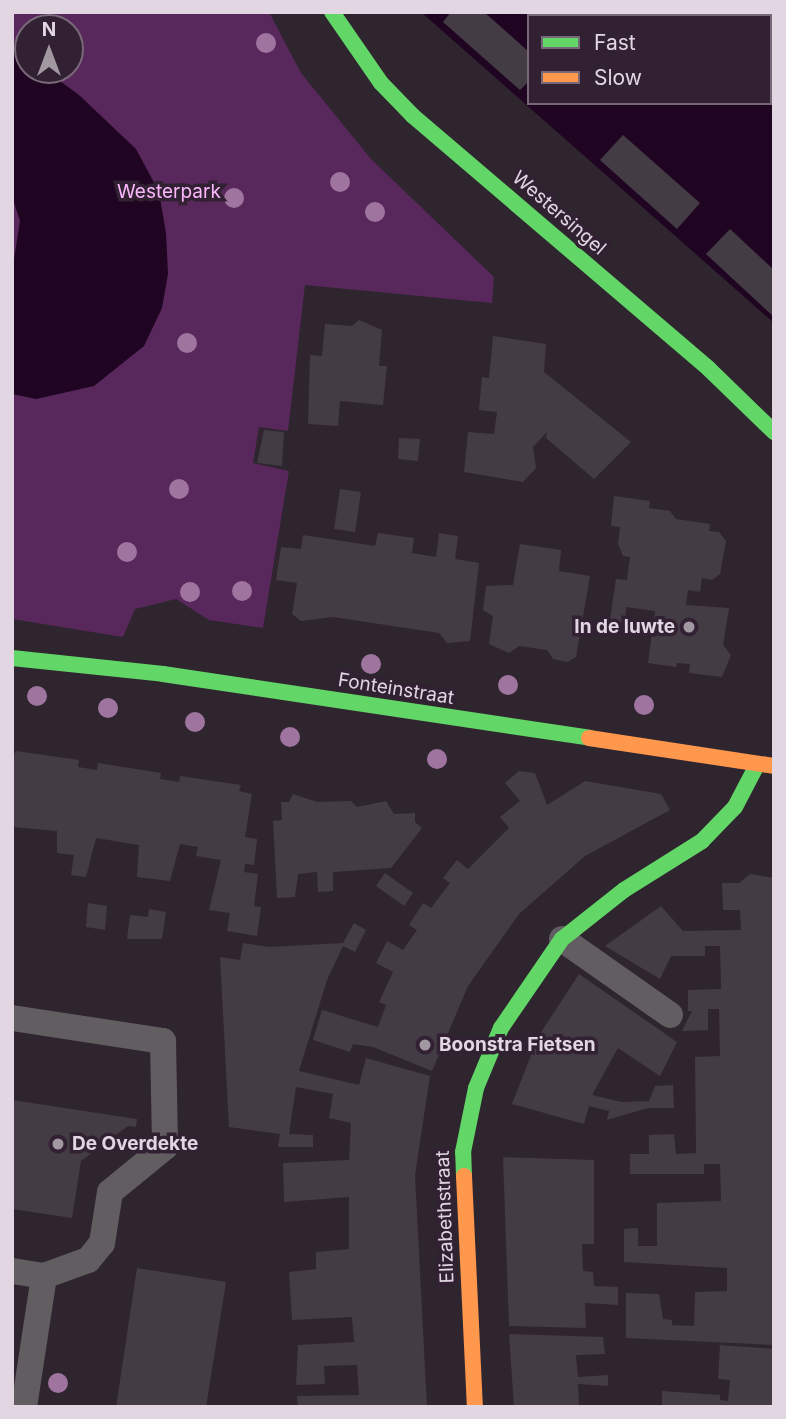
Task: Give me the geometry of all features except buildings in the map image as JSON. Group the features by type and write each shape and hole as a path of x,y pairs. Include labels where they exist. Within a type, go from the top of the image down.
{"street":[{"name":"Westersingel","path":"332,12 381,82 413,116 709,369 774,432"},
{"name":"Fonteinstraat","path":"12,658 163,674 765,766"},
{"name":"Elizabethstraat","path":"475,1407 463,1184 467,1121 501,1028 562,939 624,890 702,841 765,766"}],"lane":[{"path":"562,939 670,1015"},
{"path":"12,1018 163,1041 165,1147 110,1192 102,1242 88,1260 44,1276 12,1271"},
{"path":"24,1407 44,1276"}],"green space":[{"name":"Westerpark","path":"12,12 269,12 301,73 371,159 494,277 492,303 305,285 288,431 259,427 253,463 289,471 263,628 209,620 176,599 135,609 123,637 12,619"}],"shaded area":[{"path":"421,12 594,14 527,14 527,105 772,105 772,20 774,22 774,323"},
{"path":"12,46 14,84 64,84 79,95 136,149 159,192 166,233 168,274 162,308 144,346 94,386 36,399 12,394 12,272 20,221 12,196"}],"traffic: fast":[{"path":"332,12 381,83 413,116 709,369 774,432"},
{"path":"12,658 163,674 589,738"},
{"path":"464,1176 463,1152 476,1088 501,1028 562,939 624,890 702,841 735,807 757,765"}],"traffic: slow":[{"path":"589,738 774,766"},
{"path":"464,1176 475,1407"}],"place":[{"name":"In de luwte","path":"689,627"},
{"name":"Boonstra Fietsen","path":"425,1045"},
{"name":"De Overdekte","path":"58,1144"}]}
